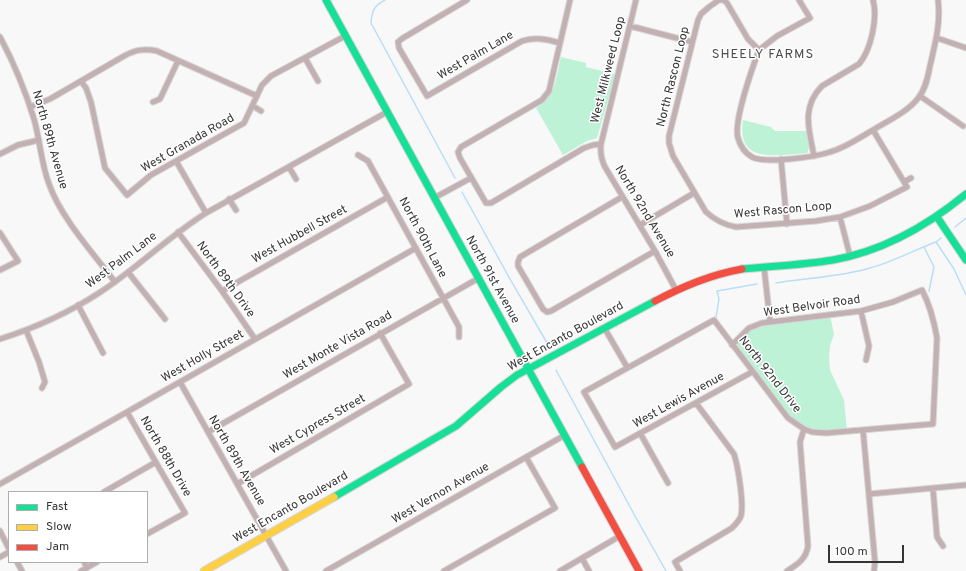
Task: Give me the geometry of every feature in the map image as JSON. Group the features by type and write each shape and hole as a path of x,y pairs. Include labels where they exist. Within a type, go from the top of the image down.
{"street":[{"name":"North 91st Avenue","path":"326,0 639,571"},
{"name":"West Palm Lane","path":"467,0 398,42 399,48 427,96 522,40 540,38 560,43"},
{"path":"570,0 546,96 542,100 461,147 458,152 486,203 491,203 584,148 601,144"},
{"name":"West Milkweed Loop","path":"601,144 636,0"},
{"name":"North Rascon Loop","path":"724,0 719,0 701,14 692,42 671,128 670,143 673,156 706,212 726,225"},
{"path":"724,0 748,39 759,50"},
{"path":"799,0 810,18 776,36 759,50 751,72 740,114 738,137 743,148 753,157 760,159 814,156 830,152 841,148 907,110 920,96 927,80 939,28 938,0"},
{"path":"814,156 808,125 808,115 813,98 822,86 859,64 863,59 868,49 874,19 872,0"},
{"path":"630,26 692,42"},
{"name":"West Granada Road","path":"81,80 86,88 91,102 105,168 127,195 151,176 244,123 262,85 272,76 345,36"},
{"name":"North 89th Avenue","path":"0,37 20,78 39,140 47,178 58,202 75,229 115,282"},
{"path":"937,38 966,48"},
{"path":"30,107 50,99 81,80 133,52 143,49 151,50 178,61 257,96"},
{"path":"305,58 318,81"},
{"path":"153,102 160,99 178,61"},
{"path":"920,96 964,126"},
{"path":"253,106 261,111"},
{"name":"West Palm Lane","path":"0,339 49,320 99,293 178,232 206,213 387,112"},
{"path":"872,130 905,184"},
{"path":"0,154 18,145 39,140"},
{"name":"North 92nd Avenue","path":"601,144 600,153 602,161 622,197 656,250 676,290"},
{"name":"North 90th Lane","path":"358,155 368,161 388,197 442,298 459,326 459,337"},
{"path":"781,159 787,224"},
{"path":"176,161 206,213"},
{"path":"289,166 296,179"},
{"path":"434,198 471,178"},
{"name":"West Rascon Loop","path":"726,225 744,227 787,224 840,217 870,206 905,184 911,178"},
{"path":"640,225 694,193"},
{"name":"West Encanto Boulevard","path":"204,571 449,430 501,387 529,369 676,290 711,276 736,270 828,261 877,248 894,242 937,217 966,194"},
{"name":"West Hubbell Street","path":"222,291 388,197"},
{"path":"622,197 520,257 518,266 543,309 547,312 551,311 656,250"},
{"path":"229,199 236,210"},
{"path":"840,217 850,256"},
{"path":"937,217 966,260"},
{"name":"North 89th Drive","path":"178,232 222,291 255,339"},
{"path":"0,233 18,261 0,270"},
{"name":"West Holly Street","path":"0,484 416,248"},
{"path":"764,267 770,321"},
{"path":"128,272 165,319"},
{"name":"West Monte Vista Road","path":"208,432 479,278"},
{"name":"West Belvoir Road","path":"732,345 744,332 755,325 770,321 861,311 893,302 922,290 930,309 937,338 934,424 863,430"},
{"path":"78,305 103,353"},
{"path":"861,311 869,346 866,360"},
{"name":"North 92nd Drive","path":"627,367 714,320 788,418 804,429 800,442 808,546 804,560 787,571"},
{"path":"605,329 627,367"},
{"path":"26,330 39,362 45,382 42,388"},
{"name":"West Cypress Street","path":"237,484 409,384 380,333"},
{"name":"West Lewis Avenue","path":"627,367 584,392 615,447 752,372"},
{"name":"North 89th Avenue","path":"180,382 286,571"},
{"path":"680,571 674,562 732,528 741,516 742,508 737,463 734,454 696,403"},
{"name":"North 88th Drive","path":"127,412 185,512 148,533"},
{"path":"804,429 820,433 863,430 875,562 874,571"},
{"path":"640,433 668,483"},
{"name":"West Vernon Avenue","path":"326,571 565,435"},
{"path":"444,571 555,508 526,457"},
{"path":"106,491 156,462"},
{"path":"869,494 966,485"},
{"path":"933,489 937,537 943,546"},
{"path":"0,531 8,548"},
{"path":"560,571 620,536"},
{"path":"0,557 8,551"},
{"path":"582,558 589,571"},
{"path":"84,563 87,568"},
{"path":"82,571 95,563"}],"green space":[{"path":"561,57 586,63 586,67 614,74 614,79 597,138 587,141 563,155 536,108 548,98 554,86"},
{"path":"743,120 771,127 775,131 806,131 809,148 807,153 772,155 752,151 746,144 743,134"},
{"path":"830,315 834,334 830,346 830,370 844,400 847,431 820,433 792,422 732,345 755,325"}],"waterway":[{"path":"385,0 378,4 374,9 371,23 455,178"},
{"path":"462,192 550,348"},
{"path":"955,227 966,218"},
{"path":"776,283 859,271 895,259 936,242 941,238"},
{"path":"936,242 954,269 966,295"},
{"path":"924,247 934,267 929,291"},
{"path":"716,317 719,299 717,291 757,284"},
{"path":"556,370 666,571"}],"traffic: fast":[{"path":"326,0 582,467"},
{"path":"742,269 822,262 852,256 870,250 887,244 920,227 936,217 966,194"},
{"path":"937,217 966,260"},
{"path":"334,497 456,426 517,375 655,301"}],"traffic: slow":[{"path":"204,571 334,497"}],"traffic: jam":[{"path":"655,301 697,282 719,274 742,269"},
{"path":"582,467 639,571"}],"district":[{"name":"SHEELY FARMS","path":"763,55"}]}
